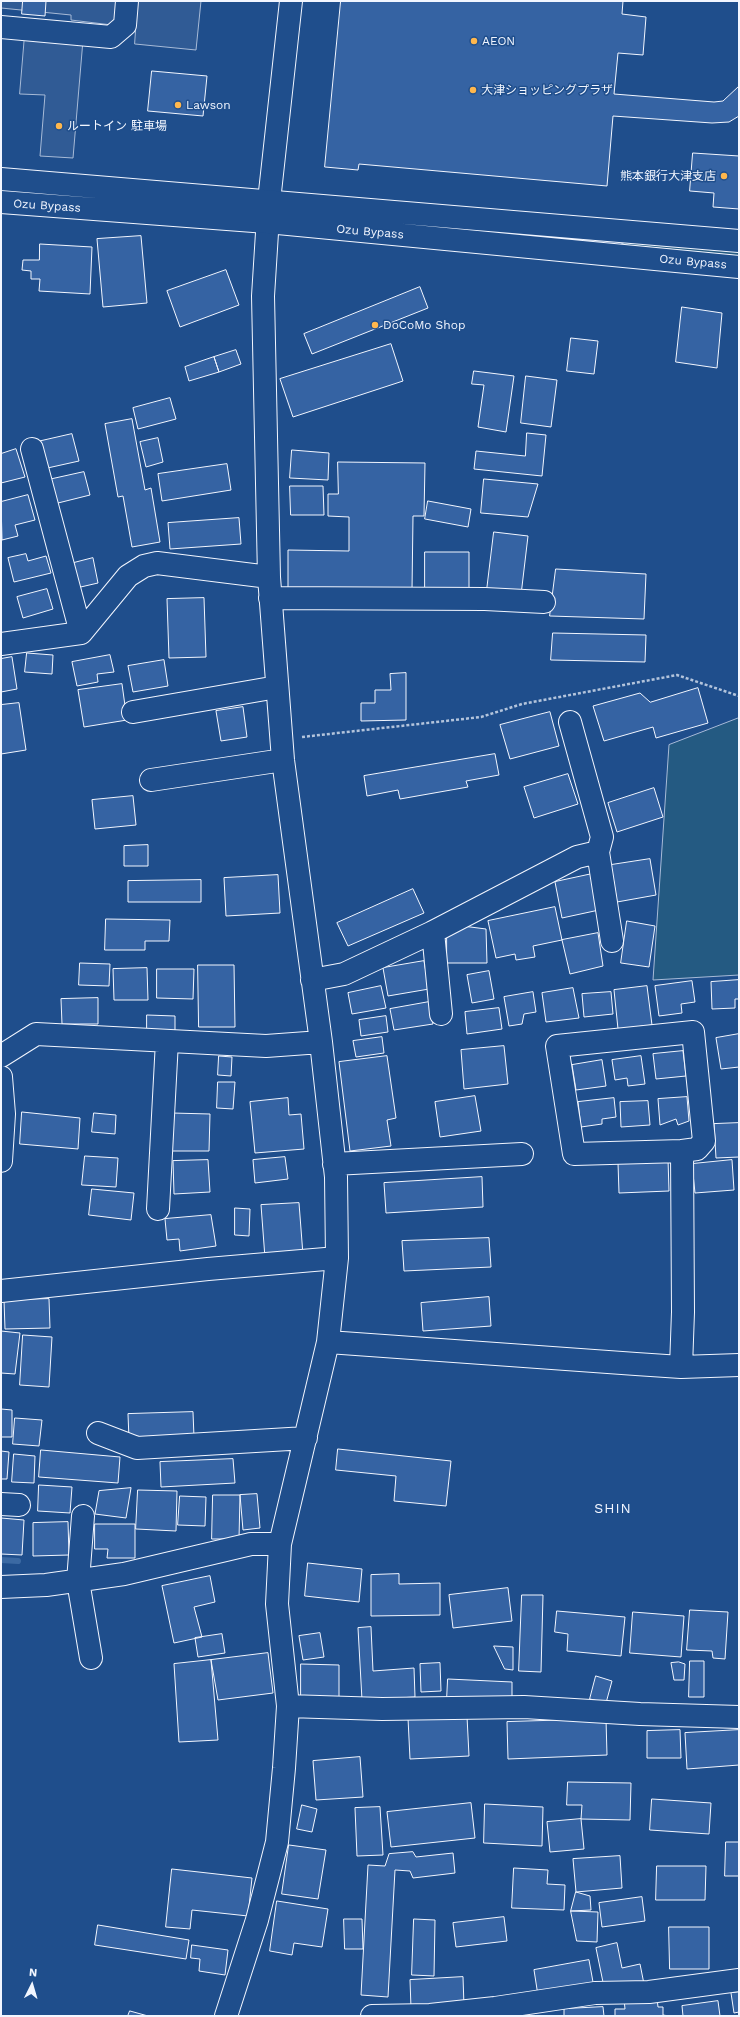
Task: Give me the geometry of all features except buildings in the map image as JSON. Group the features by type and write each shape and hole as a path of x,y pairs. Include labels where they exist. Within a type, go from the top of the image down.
{"main road":[{"path":"1,27 110,37 125,25 127,1"},
{"path":"226,2016 257,1920 277,1842 288,1706 277,1604 280,1544 328,1342 336,1258 334,1164 321,1042 282,750 270,588 263,296 268,212 290,1"},
{"name":"Ozu Bypass","path":"1,178 268,212 739,267"},
{"name":"Ozu Bypass","path":"1,202 268,212 739,241"},
{"path":"32,449 82,633"},
{"path":"1,644 82,633 128,576 144,566 157,563 270,588 544,602"},
{"path":"133,712 278,686"},
{"path":"570,722 602,837 598,852 612,941"},
{"path":"150,780 282,750"},
{"path":"312,980 344,974 433,932 578,857 598,852"},
{"path":"433,932 441,1014"},
{"path":"692,1032 704,1141 697,1150 682,1150 574,1154 557,1046 692,1032"},
{"path":"1,1056 36,1034 266,1046 321,1042"},
{"path":"158,1209 167,1041"},
{"path":"1,1077 4,1114 1,1161"},
{"path":"681,1367 683,1312 682,1150"},
{"path":"334,1164 522,1154"},
{"path":"1,1291 208,1269 336,1258"},
{"path":"328,1342 681,1367 739,1366"},
{"path":"98,1433 138,1448 306,1438"},
{"path":"83,1516 78,1581 92,1658"},
{"path":"1,1587 46,1585 124,1574 251,1544 280,1544"},
{"path":"288,1706 382,1710 524,1707 640,1714 739,1717"},
{"path":"372,2016 445,2013 495,2008 595,1993 649,1992 739,1980"}],"path":[{"path":"282,750 401,727 481,716 522,704 677,675 739,696"}],"shaded area":[{"path":"1,1 120,1 119,20 112,25 71,20 71,15 1,8"},
{"path":"138,1 201,1 196,50 135,44"},
{"name":"ルートイン 駐車場","path":"25,34 83,40 73,158 40,156 45,95 20,94"},
{"path":"623,239 739,251 739,256 626,245 621,243"},
{"path":"739,718 739,975 653,980 669,745"}],"waterway":[{"path":"1,1560 18,1561"}],"place":[{"name":"AEON","path":"474,41"},
{"name":"大津ショッピングプラザ","path":"473,90"},
{"name":"Lawson","path":"178,105"},
{"name":"ルートイン 駐車場","path":"59,126"},
{"name":"熊本銀行大津支店","path":"724,176"},
{"name":"DoCoMo Shop","path":"375,325"}],"district":[{"name":"SHIN","path":"613,1509"}]}
